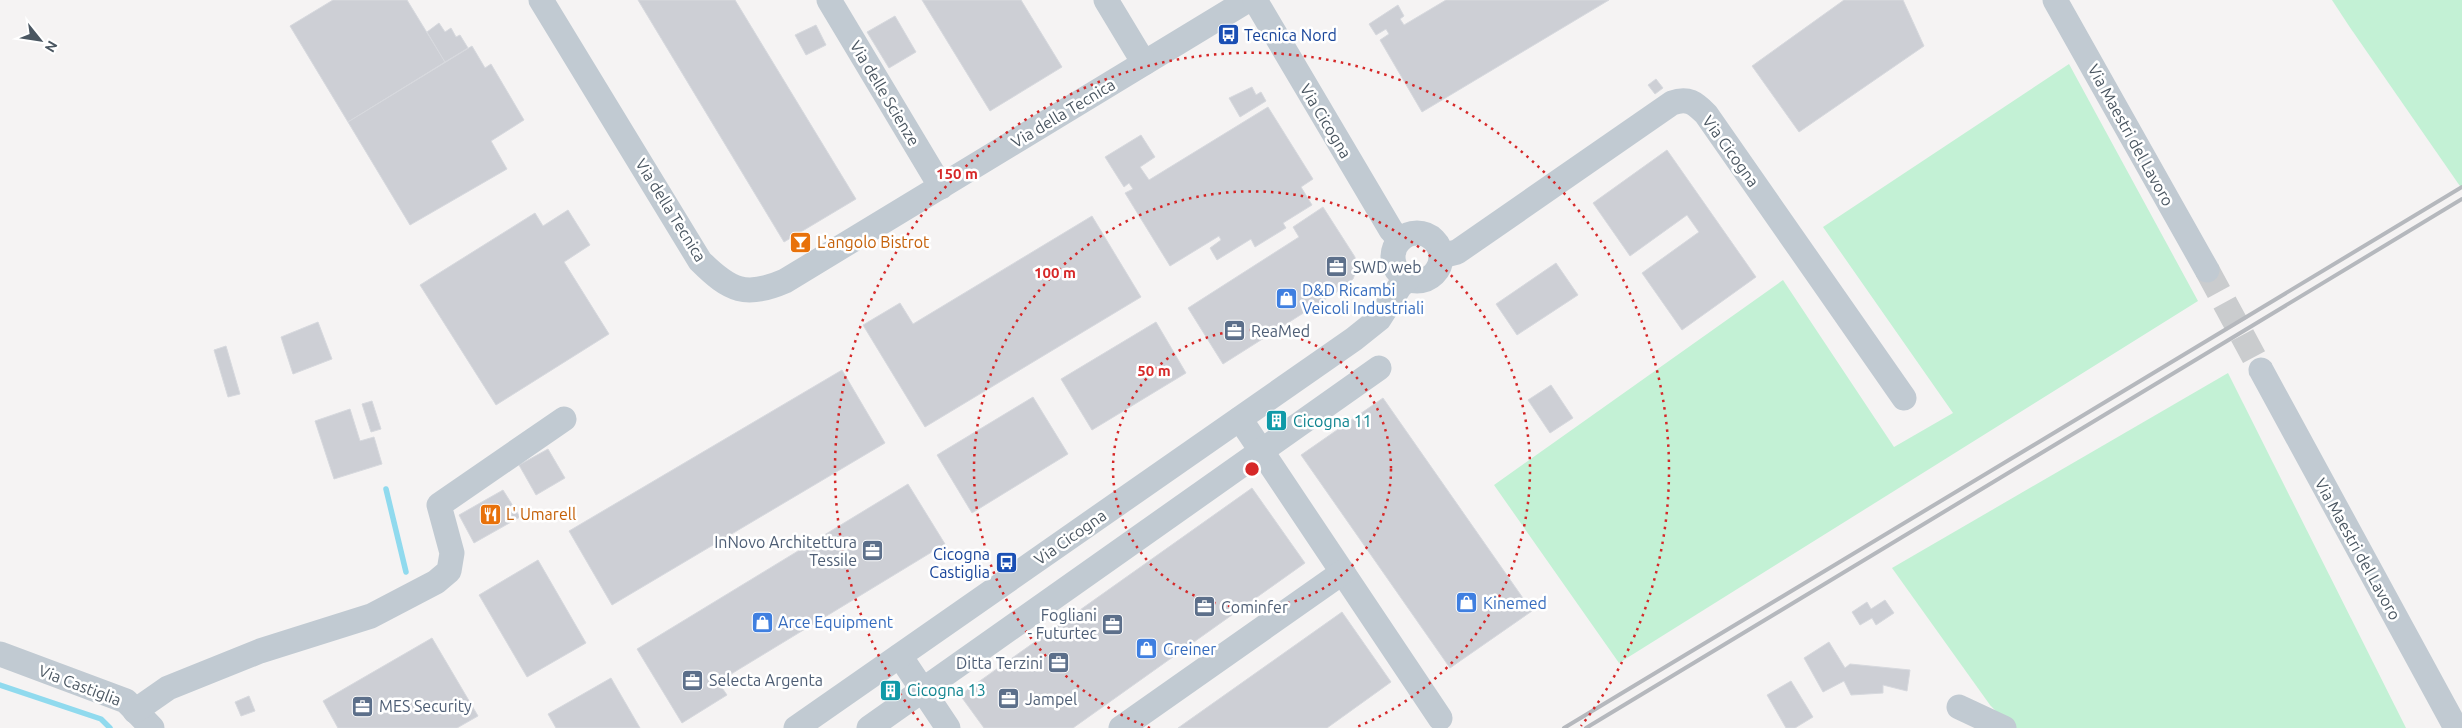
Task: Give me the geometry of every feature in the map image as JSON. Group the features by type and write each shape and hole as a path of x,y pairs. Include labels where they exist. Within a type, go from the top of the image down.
{"street":[{"name":"Via della Tecnica","path":"541,0 700,261 725,284 740,291 756,291 785,281 1248,0"},
{"name":"Via delle Scienze","path":"829,0 941,187"},
{"path":"1106,0 1144,63"},
{"name":"Via Cicogna","path":"1255,0 1391,230 1400,240"},
{"name":"Via Maestri del Lavoro","path":"2055,0 2207,270"},
{"name":"Via Cicogna","path":"1441,256 1457,252 1672,103 1687,100 1696,104 1706,114 1904,398"},
{"path":"1414,233 1422,233 1435,241 1441,256 1440,264 1431,277 1416,281 1401,275 1393,262 1395,246 1400,240 1414,233"},
{"name":"Via Cicogna","path":"796,728 1379,320 1400,286 1408,279"},
{"path":"869,728 1379,368"},
{"name":"Via Maestri del Lavoro","path":"2261,370 2456,728"},
{"path":"143,719 168,688 260,651 371,616 436,582 449,571 452,552 439,505 564,419"},
{"path":"1240,419 1440,718"},
{"path":"1121,728 1342,572"},
{"name":"Via Castiglia","path":"0,654 126,702 143,719"},
{"path":"900,656 948,728"},
{"path":"1959,707 2004,728"}],"green space":[{"path":"2332,0 2462,0 2462,189 2349,26"},
{"path":"2069,64 2198,301 1619,663 1494,485 1783,280 1894,447 1953,413 1823,227"},
{"path":"2228,373 2406,728 2012,728 1990,705 1892,568"}],"building":[{"path":"333,0 407,0 445,62 348,122 290,26"},
{"path":"638,0 735,0 856,199 784,242"},
{"path":"922,0 1021,0 1062,67 990,111"},
{"path":"1446,0 1609,0 1422,112 1380,40 1389,34 1386,29 1376,35 1369,24 1398,5 1404,16 1400,19 1404,25"},
{"path":"1844,0 1903,0 1924,46 1799,132 1752,66"},
{"path":"895,16 916,52 889,68 867,32"},
{"path":"439,23 445,32 451,28 456,37 460,35 468,48 445,62 427,32"},
{"path":"816,25 826,45 806,55 795,35"},
{"path":"472,46 485,68 491,64 524,120 491,141 507,169 410,225 348,122"},
{"path":"1656,79 1663,88 1655,94 1648,85"},
{"path":"1252,87 1256,95 1261,92 1266,101 1240,117 1229,98"},
{"path":"1268,107 1313,179 1301,187 1312,205 1283,223 1286,228 1255,247 1251,239 1217,260 1210,248 1221,240 1219,236 1170,266 1125,193 1133,189 1129,183 1124,187 1105,157 1141,135 1155,157 1140,167 1149,180"},
{"path":"1667,150 1756,277 1682,330 1642,273 1699,232 1687,215 1630,256 1593,203"},
{"path":"1323,207 1355,257 1356,271 1353,279 1343,288 1223,364 1188,308 1299,237 1293,227"},
{"path":"568,210 590,245 564,262 609,334 496,405 420,285 535,213 543,226"},
{"path":"1092,216 1141,297 925,427 863,325 900,303 913,324"},
{"path":"1556,263 1578,295 1517,335 1496,304"},
{"path":"318,322 332,359 293,374 281,337"},
{"path":"1156,322 1186,373 1092,430 1061,379"},
{"path":"226,346 240,394 228,397 214,350"},
{"path":"842,370 885,443 612,605 569,531"},
{"path":"1551,385 1573,418 1550,433 1528,400"},
{"path":"1033,397 1068,454 972,513 937,455"},
{"path":"1383,398 1532,611 1450,668 1301,455"},
{"path":"372,401 381,429 371,432 362,404"},
{"path":"350,409 360,441 374,437 382,464 334,479 315,421"},
{"name":"Cicogna 11","path":"1278,413 1284,423 1276,429 1269,419"},
{"path":"548,449 565,478 536,495 519,465"},
{"path":"908,484 945,544 718,682 727,695 682,723 637,649"},
{"path":"1252,488 1305,563 1073,728 984,728 960,695"},
{"path":"503,490 520,517 474,543 459,515"},
{"path":"538,560 586,643 527,677 479,595"},
{"path":"1885,600 1894,613 1876,625 1872,618 1860,625 1852,612 1867,602 1871,609"},
{"path":"1342,612 1391,682 1327,728 1178,728"},
{"path":"432,638 478,716 457,728 338,728 323,701"},
{"path":"1829,642 1845,668 1850,664 1910,670 1907,691 1883,685 1883,693 1851,695 1844,681 1823,692 1804,658"},
{"path":"611,678 640,728 556,728 548,714"},
{"path":"1791,681 1813,717 1795,728 1786,728 1767,695"},
{"name":"Cicogna 13","path":"892,682 899,692 890,698 883,689"},
{"path":"249,696 255,711 241,716 235,702"}],"waterway":[{"path":"386,489 406,572"},
{"path":"0,685 101,719 110,728"}],"tunnel":[{"path":"2207,270 2261,370"}],"railway":[{"path":"1564,728 2462,187"},
{"path":"1586,728 2462,199"}],"place":[{"name":"Tecnica Nord","path":"1228,35"},
{"name":"L'angolo Bistrot","path":"801,242"},
{"name":"SWD web","path":"1337,267"},
{"name":"D&D Ricambi Veicoli Industriali","path":"1286,299"},
{"name":"ReaMed","path":"1235,331"},
{"name":"Cicogna 11","path":"1277,421"},
{"name":"L' Umarell","path":"490,514"},
{"name":"InNovo Architettura Tessile","path":"873,551"},
{"name":"Cicogna Castiglia","path":"1006,563"},
{"name":"Kinemed","path":"1467,603"},
{"name":"Cominfer","path":"1205,607"},
{"name":"Arce Equipment","path":"762,622"},
{"name":"Fogliani - Futurtec","path":"1113,624"},
{"name":"Greiner","path":"1147,649"},
{"name":"Ditta Terzini","path":"1059,663"},
{"name":"Selecta Argenta","path":"693,680"},
{"name":"Cicogna 13","path":"891,690"},
{"name":"Jampel","path":"1009,699"},
{"name":"MES Security","path":"363,706"}]}
